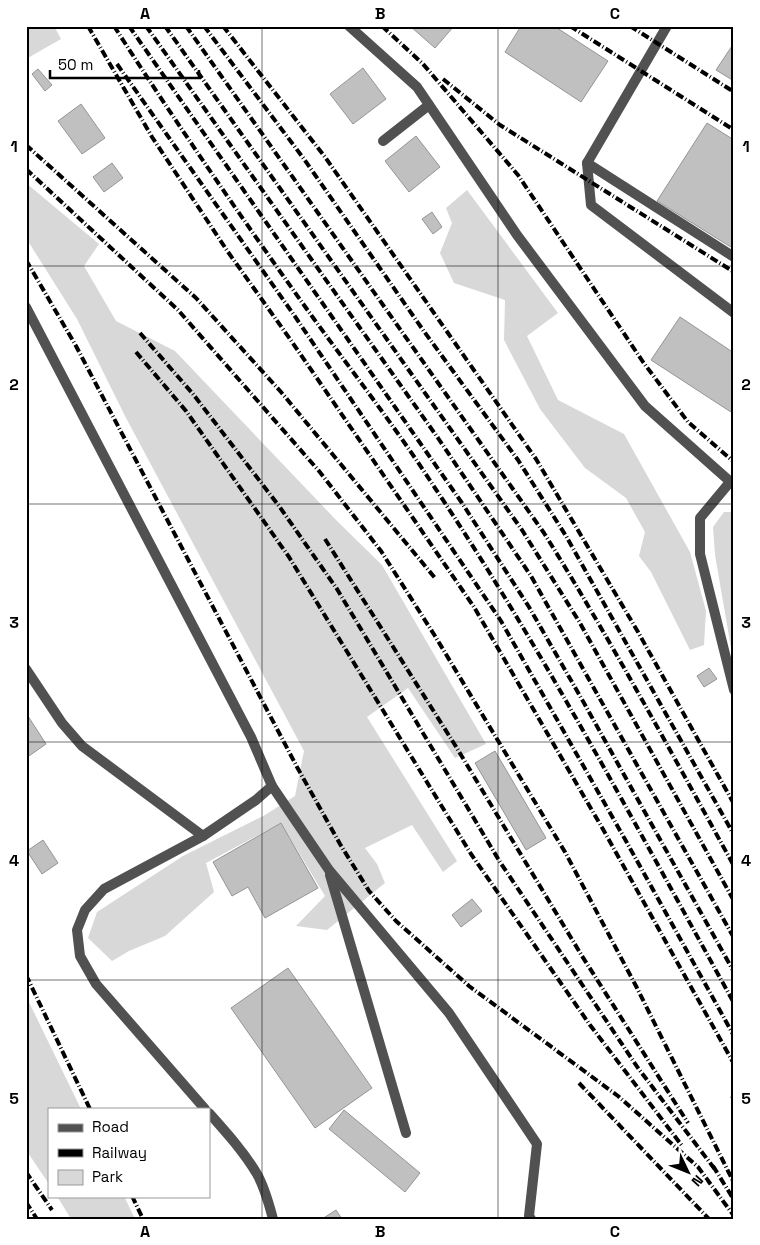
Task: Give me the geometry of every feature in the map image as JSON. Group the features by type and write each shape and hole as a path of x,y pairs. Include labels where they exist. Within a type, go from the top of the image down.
{"street":[{"path":"349,26 417,87 517,235 645,406 732,484 700,518 700,554 734,690"},
{"path":"668,26 587,163 590,205 734,312"},
{"path":"383,141 429,105"},
{"path":"587,163 734,257"},
{"path":"26,307 251,737 272,786 328,870 449,1013 537,1144 529,1216 531,1219"},
{"path":"26,669 62,723 82,746 203,836"},
{"path":"204,1108 96,984 80,956 77,930 85,910 104,889 203,836 256,800 272,786"},
{"path":"328,870 406,1133"},
{"path":"210,1113 257,1174 267,1197 273,1219"}],"green space":[{"path":"26,26 54,26 61,39 26,59"},
{"path":"26,183 99,244 84,266 116,321 175,351 337,521 382,565 486,744 455,758 408,688 367,717 457,861 443,872 412,825 365,848 377,864 385,883 327,930 296,926 325,896 281,823 206,863 214,892 165,936 129,951 112,961 88,938 97,912 183,856 265,815 295,796 304,751 125,416 77,319 26,238"},
{"path":"467,190 558,313 527,336 558,400 624,434 690,552 706,611 704,645 690,650 651,572 639,556 645,532 626,498 585,468 540,409 504,340 505,300 454,283 440,253 452,223 446,208"},
{"path":"724,512 734,512 734,665 715,555 713,527"},
{"path":"26,996 81,1108 48,1108 48,1183 26,1150"},
{"path":"58,1198 125,1198 135,1219 71,1219"}],"building":[{"path":"410,26 454,26 435,48"},
{"path":"521,26 554,26 608,61 581,102 505,52"},
{"path":"734,43 734,81 716,70"},
{"path":"363,68 386,99 353,124 330,94"},
{"path":"38,69 52,85 45,91 32,74"},
{"path":"81,104 105,138 82,154 58,121"},
{"path":"707,123 734,140 734,249 657,201"},
{"path":"416,136 440,167 409,192 385,161"},
{"path":"112,163 123,178 104,192 93,177"},
{"path":"432,212 442,227 433,234 422,219"},
{"path":"680,317 734,353 734,414 651,360"},
{"path":"709,668 717,679 704,687 697,676"},
{"path":"26,713 46,744 26,758"},
{"path":"495,751 546,838 526,850 475,763"},
{"path":"281,823 318,888 265,918 248,887 232,896 213,862"},
{"path":"43,840 58,863 42,874 27,851"},
{"path":"472,899 482,911 461,927 452,915"},
{"path":"288,968 372,1088 315,1128 231,1008"},
{"path":"344,1110 420,1173 405,1192 329,1129"},
{"path":"336,1210 342,1219 322,1219"}],"railway":[{"path":"88,26 152,137 228,252 474,607 604,831 734,1064"},
{"path":"114,26 237,210 375,401 474,548 589,741 734,1003"},
{"path":"129,26 462,503 529,607 734,972"},
{"path":"146,26 438,438 531,576 734,938"},
{"path":"165,26 522,530 580,623 734,901"},
{"path":"186,26 544,533 618,657 734,866"},
{"path":"204,26 304,159 423,330 518,460 566,536 734,835"},
{"path":"223,26 325,157 536,459 638,632 734,804"},
{"path":"382,26 423,64 518,175 643,362 688,422 734,462"},
{"path":"570,26 734,130"},
{"path":"630,26 734,92"},
{"path":"117,64 294,315 501,621 734,1036"},
{"path":"443,79 500,125 734,272"},
{"path":"26,145 196,298 281,392 435,578"},
{"path":"26,169 178,310 319,471 381,551 435,636 565,852 636,986 734,1183"},
{"path":"26,260 76,346 297,767 369,891 396,921 469,986 618,1096 698,1167 734,1216"},
{"path":"140,333 193,394 279,506 337,589 500,862 638,1068 717,1172"},
{"path":"136,352 186,411 289,557 471,854 590,1025 683,1147"},
{"path":"325,539 455,745 582,956 688,1123"},
{"path":"26,975 90,1108"},
{"path":"579,1083 709,1219"},
{"path":"713,1166 734,1200"},
{"path":"26,1172 52,1210"},
{"path":"133,1198 143,1219"},
{"path":"26,1202 37,1219"}]}
